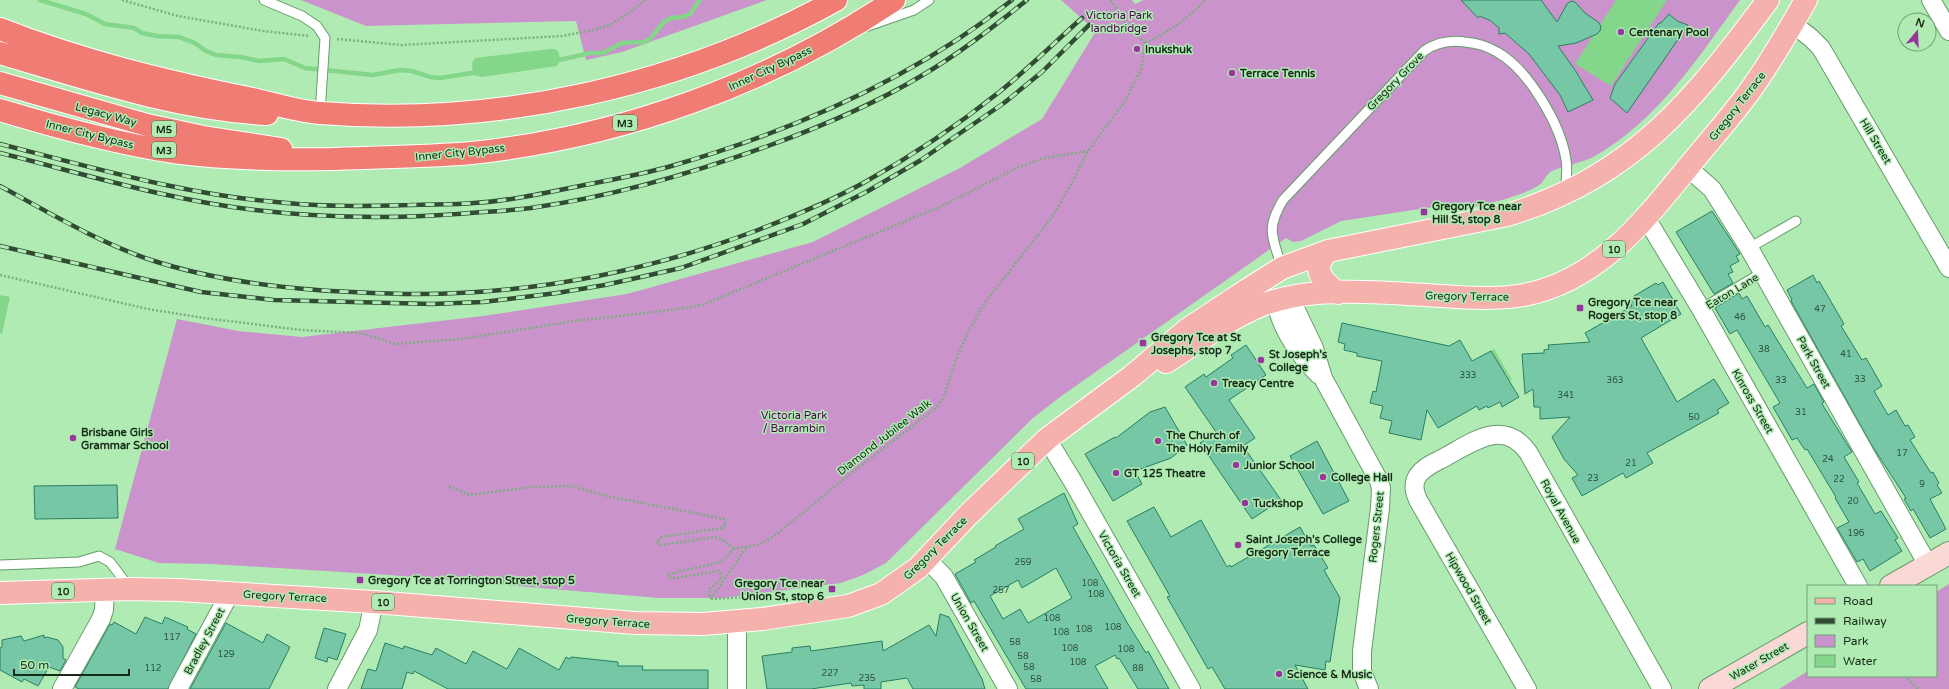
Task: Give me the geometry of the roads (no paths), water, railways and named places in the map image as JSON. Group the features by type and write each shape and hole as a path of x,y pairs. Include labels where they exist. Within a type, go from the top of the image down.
{"highway":[{"path":"0,53 88,79 181,103 225,110 260,113 313,113 377,116 479,111 574,97 668,72 712,58 781,29 836,0"},
{"name":"Inner City Bypass","path":"0,110 83,134 171,151 245,159 296,161 424,157 474,152 543,142 596,131 654,115 704,97 790,61 833,38 894,0"},
{"path":"0,29 79,57 131,72 313,113"},
{"name":"Legacy Way","path":"0,82 111,116 179,132 332,159"}],"main road":[{"name":"Gregory Terrace","path":"1132,376 1165,363 1232,320 1263,305 1283,300 1338,293 1488,298 1525,295 1559,284 1589,268 1618,246 1646,218 1688,168 1751,90 1770,63 1806,0"},
{"name":"Gregory Terrace","path":"0,593 130,589 230,593 374,602 634,623 683,624 737,622 823,611 865,601 895,586 927,559 968,515 1047,440 1132,376 1206,316 1282,268 1328,251 1507,215 1530,208 1564,194 1605,173 1662,128 1700,87 1766,2"},
{"path":"1766,2 1792,24"},
{"path":"1328,251 1321,259 1319,271 1322,279 1338,293"},
{"name":"Rogers Street","path":"1282,268 1283,300"},
{"path":"1893,585 1949,553"},
{"path":"1922,585 1949,570"},
{"name":"Water Street","path":"1710,689 1807,634"},
{"name":"Water Street","path":"1738,689 1807,650"}],"street":[{"path":"1931,0 1949,31"},
{"name":"Hill Street","path":"1792,24 1811,38 1821,48 1949,268"},
{"name":"Park Street","path":"1688,168 1712,189 1749,248 1928,565"},
{"name":"Kinross Street","path":"1646,218 1701,309 1857,585"},
{"name":"Rogers Street","path":"1283,300 1314,348 1323,378 1373,468 1381,488 1380,508 1362,651 1362,671 1369,689"},
{"name":"Royal Avenue","path":"1414,485 1418,476 1428,467 1484,436 1492,434 1505,436 1522,444 1662,689"},
{"name":"Victoria Street","path":"1047,440 1072,480 1191,689"},
{"name":"Hipwood Street","path":"1414,485 1418,500 1527,689"},
{"name":"Union Street","path":"927,559 944,577 1008,689"},
{"path":"62,689 103,613 105,590"},
{"name":"Bradley Street","path":"178,689 230,593"},
{"path":"337,689 368,630 374,602"},
{"path":"737,622 737,689"}],"lane":[{"path":"264,0 302,16 317,26 325,38 322,82 313,113"},
{"path":"833,38 914,10 929,0"},
{"name":"Gregory Grove","path":"1282,268 1271,234 1272,223 1283,200 1424,51 1441,42 1462,42 1488,47 1506,58 1525,78 1548,113 1565,153 1567,174 1564,194"},
{"path":"1749,248 1796,221"},
{"name":"Eaton Lane","path":"1701,309 1763,272"},
{"path":"0,565 79,562 99,556 110,562 130,589"}],"water":[{"name":"Centenary Pool","path":"1616,0 1667,0 1611,86 1575,64"},
{"path":"550,49 557,50 559,54 560,57 557,66 482,77 473,75 472,63 475,58"},
{"path":"0,295 10,297 2,334 0,334"},
{"path":"1494,349 1512,380 1510,381 1506,374 1500,377 1500,367 1491,351"}],"waterway":[{"path":"40,0 86,14 105,24 134,28 142,33 157,36 179,37 195,43 206,51 216,55 241,57 259,61 284,59 305,68 373,75 400,70 412,71 430,77 440,78 478,72"},
{"path":"555,61 590,53 603,53 622,43 644,42 650,39 664,22 671,18 683,17 690,14 700,0"}],"railway":[{"path":"0,144 178,188 250,199 302,204 348,206 487,202 554,191 668,167 714,153 804,120 849,100 934,54 974,28 1012,0"},
{"path":"0,153 95,178 190,200 223,206 283,213 397,217 530,208 595,197 683,174 768,146 827,123 903,87 935,68 976,40 1027,0"},
{"path":"0,186 72,226 129,252 173,267 249,283 300,289 401,294 460,293 547,285 633,268 717,245 799,214 839,196 899,162 967,117 1019,75 1082,18"},
{"path":"0,246 201,292 274,300 432,304 483,302 557,293 605,285 681,268 803,224 868,191 921,160 1004,103 1042,72 1089,25"}],"place":[{"name":"Centenary Pool","path":"1621,32"},
{"name":"Inukshuk","path":"1137,49"},
{"name":"Terrace Tennis","path":"1232,73"},
{"name":"Gregory Tce near Hill St, stop 8","path":"1424,212"},
{"name":"Gregory Tce near Rogers St, stop 8","path":"1580,308"},
{"name":"Gregory Tce at St Josephs, stop 7","path":"1143,343"},
{"name":"St Joseph's College","path":"1261,360"},
{"name":"Treacy Centre","path":"1214,383"},
{"name":"Brisbane Girls Grammar School","path":"73,438"},
{"name":"The Church of The Holy Family","path":"1158,441"},
{"name":"Junior School","path":"1236,465"},
{"name":"GT 125 Theatre","path":"1116,473"},
{"name":"College Hall","path":"1323,477"},
{"name":"Tuckshop","path":"1245,503"},
{"name":"Saint Joseph's College Gregory Terrace","path":"1238,545"},
{"name":"Gregory Tce at Torrington Street, stop 5","path":"360,580"},
{"name":"Gregory Tce near Union St, stop 6","path":"832,589"},
{"name":"Science & Music","path":"1279,674"}],"park label":[{"name":"Victoria Park landbridge","path":"1119,21"},
{"name":"Victoria Park / Barrambin","path":"794,421"}]}
